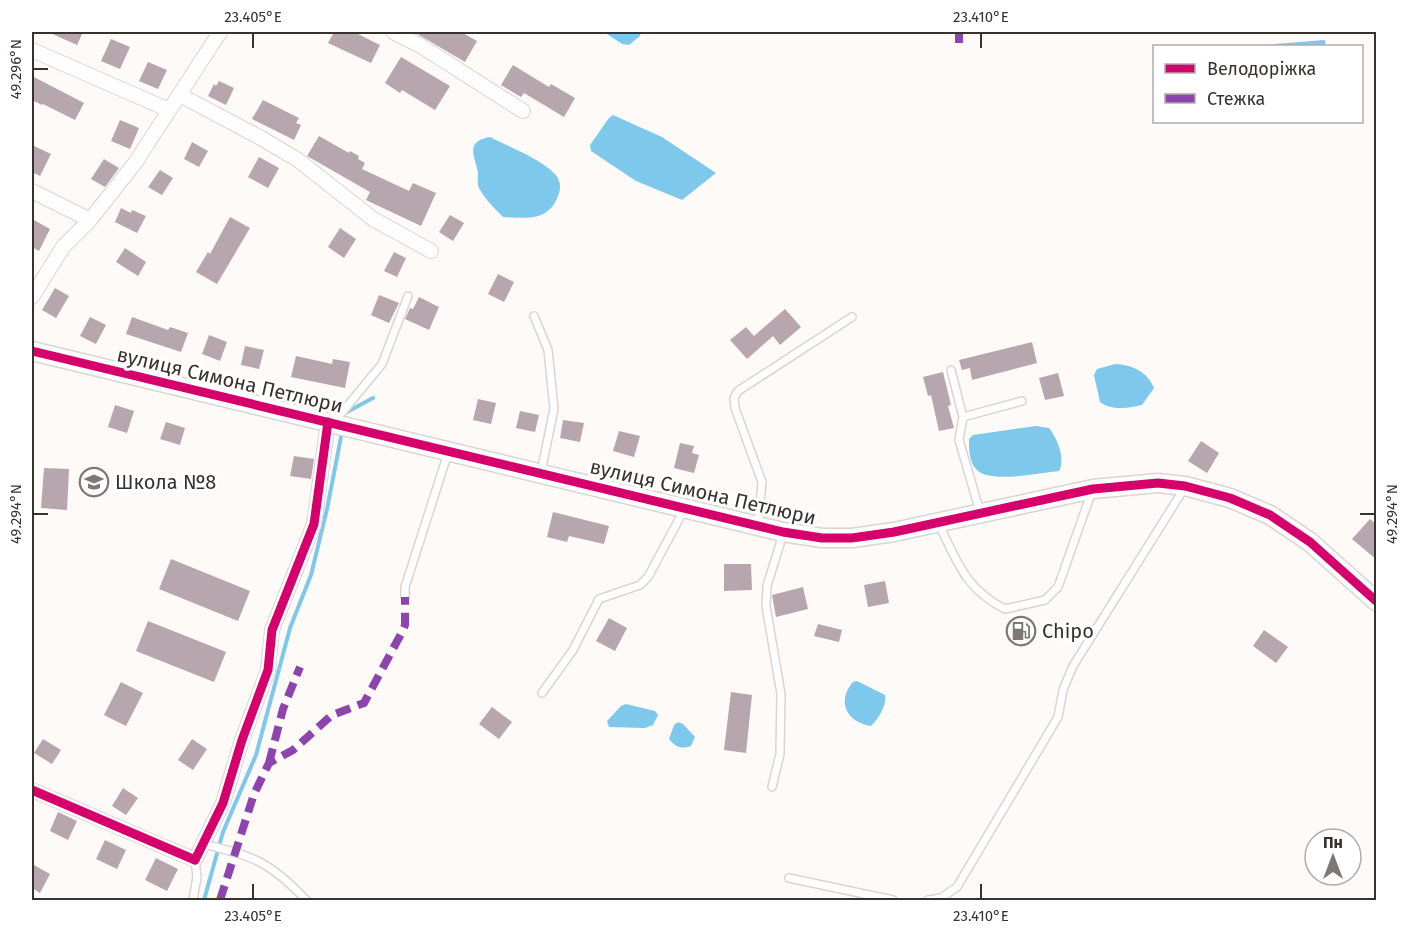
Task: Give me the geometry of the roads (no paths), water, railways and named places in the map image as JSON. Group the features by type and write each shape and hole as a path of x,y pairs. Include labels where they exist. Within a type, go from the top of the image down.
{"main road":[{"name":"вулиця Симона Петлюри","path":"32,351 783,532 822,538 852,538 894,532 1093,489 1158,483 1185,486 1230,498 1270,515 1310,542 1377,601"}],"street":[{"path":"32,297 63,247 90,220 135,163 220,32"},
{"path":"393,32 421,46 523,111"},
{"path":"32,50 169,110"},
{"path":"180,95 261,138 288,155 373,219 431,251"},
{"path":"32,191 90,220"},
{"path":"32,790 195,860 207,845 223,803 242,740 268,670 272,630 314,524 331,422"}],"lane":[{"path":"331,422 382,364 408,296"},
{"path":"534,316 548,350 554,409 541,472"},
{"path":"758,525 762,482 735,408 734,399 738,391 852,317"},
{"path":"951,370 963,417 959,440 980,512"},
{"path":"963,417 1022,401"},
{"path":"405,597 405,587 449,450"},
{"path":"928,900 941,898 957,887 1058,717 1063,690 1073,666 1185,486"},
{"path":"937,521 968,581 989,601 1005,609 1045,600 1059,587 1093,489"},
{"path":"542,693 573,650 600,599 640,585 648,577 685,507"},
{"path":"772,787 780,754 781,694 766,606 767,586 783,532"},
{"path":"207,845 258,860 281,875 306,900"},
{"path":"193,900 197,877 195,860"},
{"path":"789,878 893,900"}],"water":[{"path":"604,32 641,32 640,36 629,45 622,44"},
{"path":"1324,40 1326,42 1324,45 1272,45"},
{"path":"613,115 662,137 716,173 682,200 636,181 591,151 590,145"},
{"path":"490,137 532,158 555,174 560,190 549,210 536,217 503,217 487,200 478,186 473,150 477,142"},
{"path":"1115,364 1138,370 1151,382 1154,388 1142,405 1115,408 1100,402 1094,375 1097,369"},
{"path":"1036,426 1049,428 1055,437 1062,461 1059,471 1005,477 985,475 975,468 969,447 969,439 973,435"},
{"path":"857,681 885,695 882,711 871,726 850,716 845,704 848,689 853,682"},
{"path":"626,704 655,711 658,715 653,725 645,728 609,727 607,721 621,706"},
{"path":"678,722 683,724 695,737 691,746 679,747 669,739 674,725"}],"waterway":[{"path":"347,412 373,398"},
{"path":"204,900 223,832 256,755 290,628 311,575 341,437"}],"place":[{"name":"Школа №8","path":"94,482"},
{"name":"Chipo","path":"1021,631"}]}
